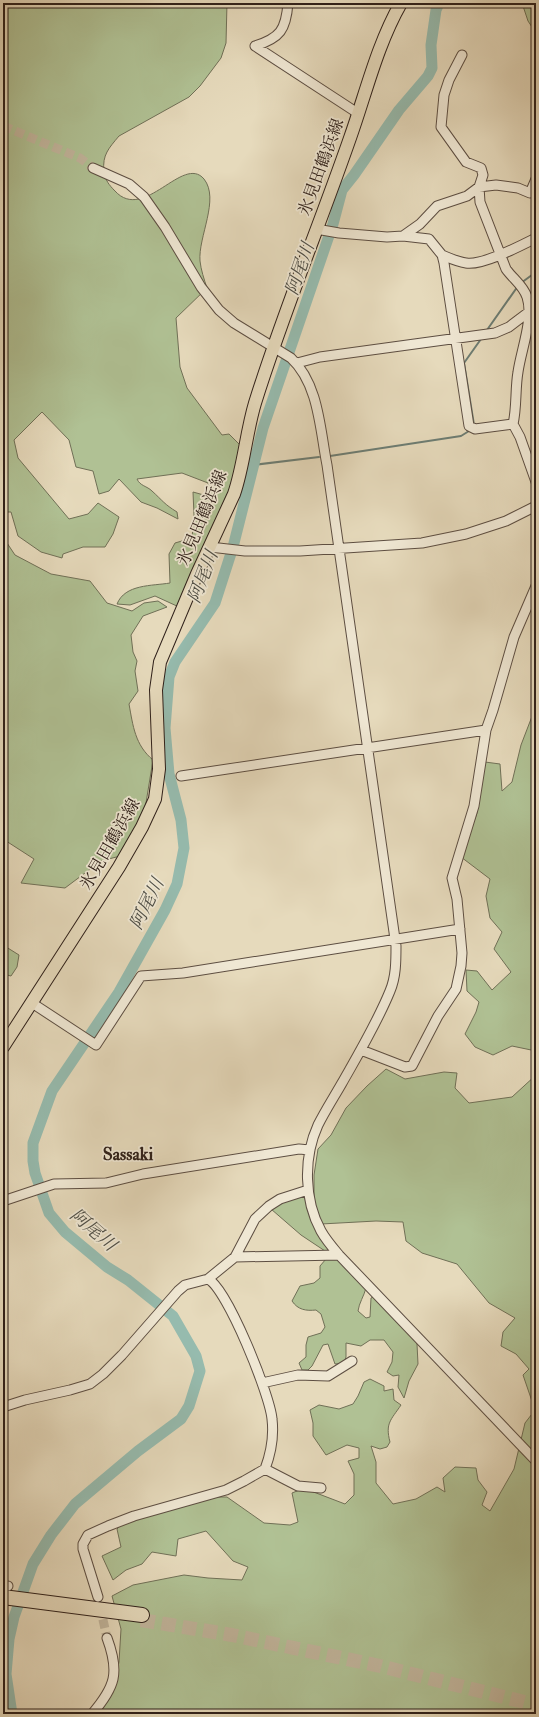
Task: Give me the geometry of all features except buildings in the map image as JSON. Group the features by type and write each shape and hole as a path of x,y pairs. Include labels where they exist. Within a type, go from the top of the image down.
{"highway":[{"path":"5,1590 39,1603"},
{"path":"3,1602 39,1603 141,1617"}],"main road":[{"name":"氷見田鶴浜線","path":"3,1048 119,867 142,827 155,799 159,769 156,690 160,662 215,548 238,482 255,405 320,229 380,49 392,18 401,3"}],"street":[{"path":"288,3 287,17 281,30 275,38 254,46 359,114"},
{"path":"462,55 449,80 444,96 441,127 466,162 481,168 483,175 479,187 480,202 506,269 524,289 533,311 518,373 513,424 520,437 536,482"},
{"path":"93,168 129,184 144,197 165,227 201,287 219,310 234,323 277,348 294,360 313,396 318,416 339,549 396,939 396,958 390,990 361,1050 318,1126 310,1150 307,1168 308,1190 314,1215 321,1232 339,1256 536,1460"},
{"path":"403,236 420,224 436,206 467,196 479,187 496,185 518,188 530,193 536,179"},
{"path":"320,229 339,233 387,237 403,236 429,239 442,255 469,426 475,429 513,424"},
{"path":"442,255 466,264 483,261 536,238"},
{"path":"294,360 495,333 509,327 533,311"},
{"path":"215,548 239,551 300,551 422,543 466,534 506,521 536,506"},
{"path":"361,1050 405,1067 412,1066 438,1016 456,989 462,953 457,899 452,878 474,806 486,730 514,637 536,586"},
{"path":"181,776 486,730"},
{"path":"32,1003 96,1045 141,976 183,973 460,929"},
{"path":"3,1201 58,1184 106,1184 143,1174 180,1167 299,1149 310,1150"},
{"path":"3,1407 90,1384 122,1355 172,1296 185,1285 208,1279 235,1257 255,1219 269,1206 280,1200 308,1190"},
{"path":"235,1257 339,1256"},
{"path":"98,1597 83,1549 88,1536 134,1516 226,1490 265,1469 272,1449 272,1419 268,1397 227,1303 212,1281 208,1279"},
{"path":"262,1383 298,1375 328,1376 352,1361"},
{"path":"265,1469 298,1486 322,1488"},
{"path":"92,1714 110,1692 115,1669 107,1638"}],"green space":[{"path":"3,3 227,3 226,43 221,58 200,86 189,97 119,136 107,152 104,160 105,177 115,191 126,199 138,199 150,195 174,180 185,175 195,174 204,179 208,187 210,197 200,251 200,261 207,288 176,318 180,367 187,388 222,435 229,434 242,447 233,481 179,607 155,596 130,605 117,604 121,597 133,589 170,583 169,554 175,543 192,538 194,515 193,492 211,497 208,483 182,473 137,479 177,512 178,519 157,508 141,502 119,479 109,491 99,494 93,471 76,467 69,440 42,412 14,440 18,458 69,519 88,514 98,503 119,517 113,534 105,547 83,547 63,554 62,558 41,552 18,536 11,512 3,512"},
{"path":"522,3 536,3 536,33 528,21"},
{"path":"3,537 15,555 51,574 90,581 107,603 132,611 144,603 158,601 167,607 143,616 131,635 133,652 137,661 135,671 138,691 129,704 136,735 142,748 153,760 145,809 124,855 101,861 65,888 21,883 34,859 3,839"},
{"path":"536,706 536,1051 512,1046 493,1055 475,1047 465,1034 476,1012 479,1002 467,991 466,970 477,971 492,990 511,972 494,949 502,932 490,918 486,896 490,879 461,857 477,813 485,762 500,764 502,791 512,782 521,745"},
{"path":"3,945 19,955 17,967 11,976 3,974"},
{"path":"386,1069 405,1079 444,1072 457,1073 455,1088 469,1103 512,1097 536,1075 536,1714 96,1714 113,1692 119,1662 121,1629 112,1596 133,1585 184,1575 242,1580 248,1567 233,1561 206,1531 178,1539 176,1556 152,1552 142,1564 126,1570 113,1580 102,1556 121,1547 117,1529 123,1523 216,1497 227,1497 264,1523 290,1525 298,1522 292,1493 302,1489 345,1504 354,1495 354,1474 348,1461 359,1458 359,1448 347,1445 326,1455 313,1436 313,1423 310,1410 319,1405 339,1409 353,1404 364,1382 370,1379 384,1386 384,1391 393,1389 394,1400 401,1405 390,1422 388,1430 390,1442 387,1447 380,1449 371,1446 376,1462 376,1483 393,1504 416,1499 437,1487 445,1492 443,1478 455,1467 476,1468 478,1480 487,1492 482,1505 490,1511 514,1469 525,1423 535,1410 523,1375 529,1369 516,1354 501,1346 503,1332 515,1318 489,1303 457,1264 422,1253 406,1241 403,1222 376,1221 321,1224 314,1204 314,1175 318,1149 331,1135 346,1108"},
{"path":"306,1196 332,1253 328,1253 301,1235 271,1209 284,1200"},
{"path":"336,1258 366,1288 358,1311 366,1318 370,1317 371,1298 375,1296 415,1336 418,1364 409,1381 404,1398 398,1387 399,1375 393,1376 387,1372 392,1362 393,1352 384,1340 370,1340 361,1346 346,1343 346,1357 344,1363 335,1364 328,1344 323,1345 312,1366 308,1370 302,1370 299,1363 306,1357 308,1337 321,1333 325,1327 321,1314 316,1310 302,1309 292,1301 300,1286 314,1283 320,1278 320,1266 326,1259"}],"waterway":[{"name":"阿尾川","path":"12,1714 6,1674 9,1639 14,1617 33,1564 51,1535 75,1504 138,1451 181,1419 189,1406 200,1371 196,1356 173,1316 128,1280 107,1267 65,1232 49,1213 35,1173 33,1143 52,1091 119,992 165,910 177,884 184,848 181,820 169,774 165,728 169,677 175,662 215,603 233,547 263,428 333,224 342,190 399,110 428,76 432,68 431,45 436,10 439,3"},
{"path":"521,283 536,272"},
{"path":"487,330 518,286"},
{"path":"474,425 464,363 481,339"},
{"path":"330,456 461,436 469,431"},
{"path":"253,465 319,457"}],"tunnel":[{"path":"3,126 80,158 93,168"},
{"path":"100,1606 107,1638"},
{"path":"141,1620 232,1635 380,1666 536,1705"}],"district":[{"name":"Sassaki","path":"128,1154"}]}
